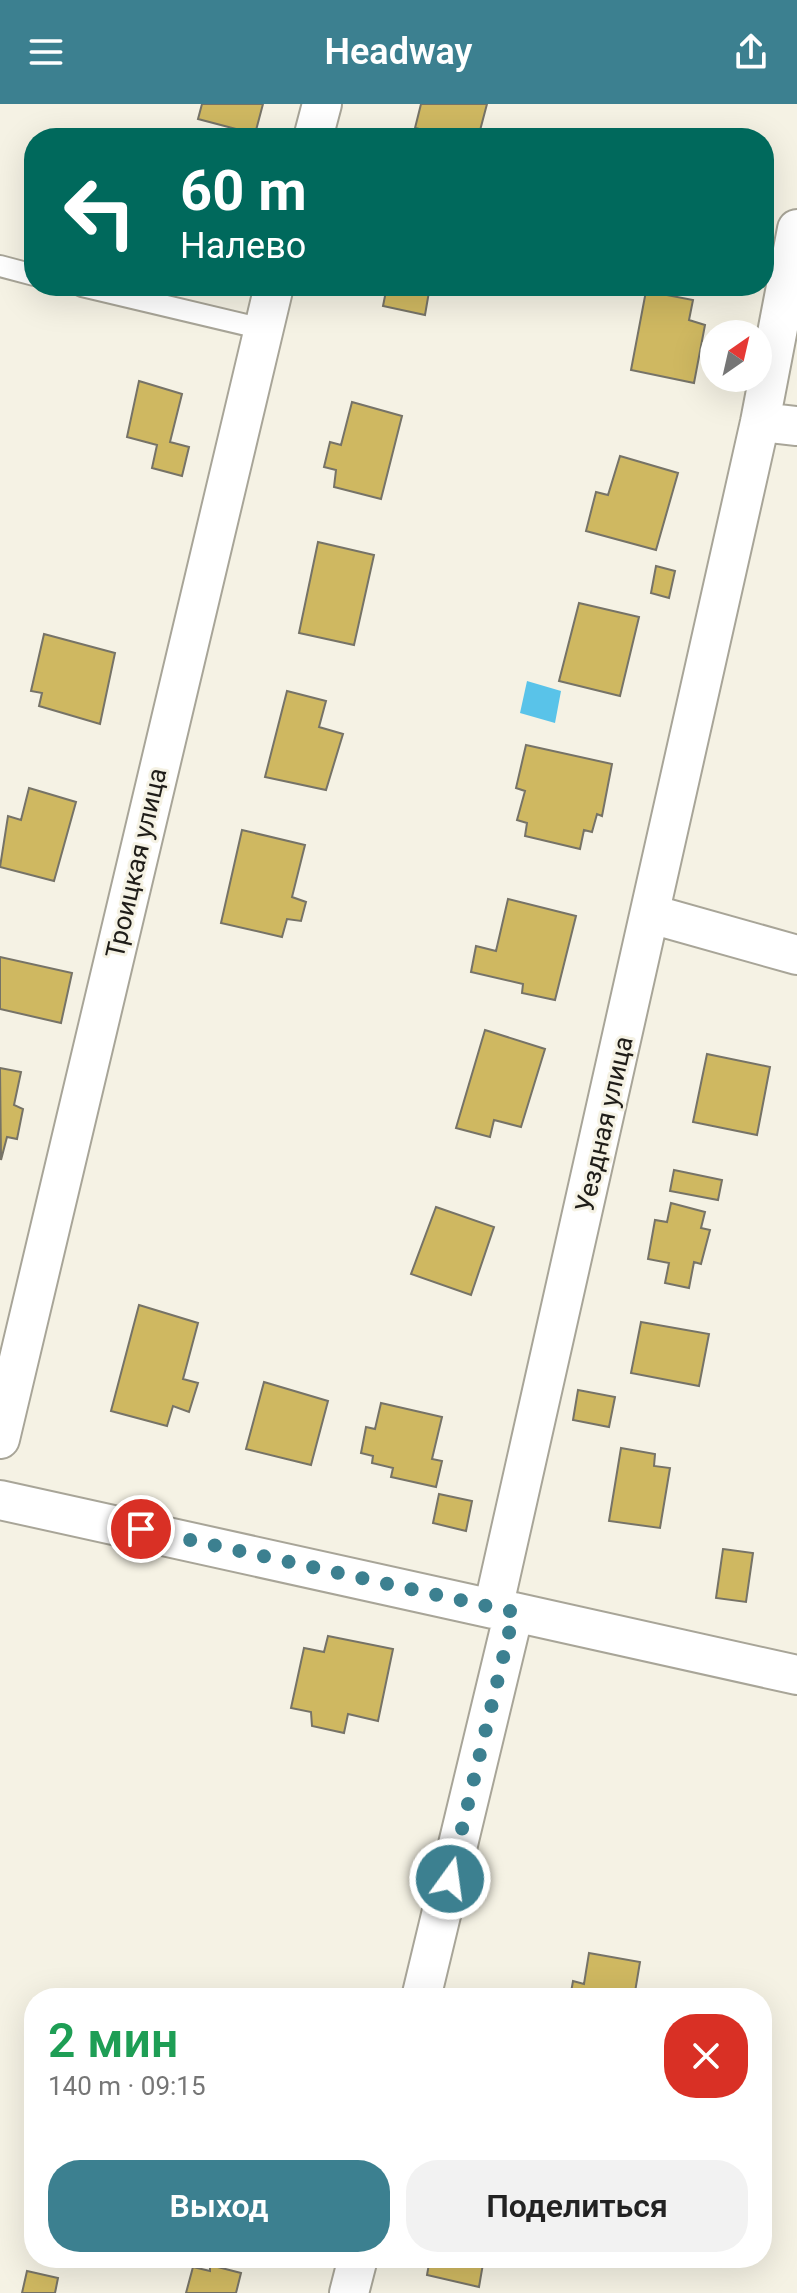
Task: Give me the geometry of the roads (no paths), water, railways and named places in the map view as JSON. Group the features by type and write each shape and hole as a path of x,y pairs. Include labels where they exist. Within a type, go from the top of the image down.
{"street":[{"path":"316,128 322,104"},
{"name":"Уездная улица","path":"423,1988 651,914 760,422 797,229"},
{"name":"Троицкая улица","path":"0,1439 271,296"},
{"path":"760,422 797,426"},
{"path":"651,914 797,955"},
{"path":"0,1500 797,1675"},
{"path":"349,2293 355,2268"}],"lane":[{"path":"0,266 24,272"},
{"path":"124,296 263,329"}],"water":[{"path":"527,681 561,691 555,723 520,713"}]}
